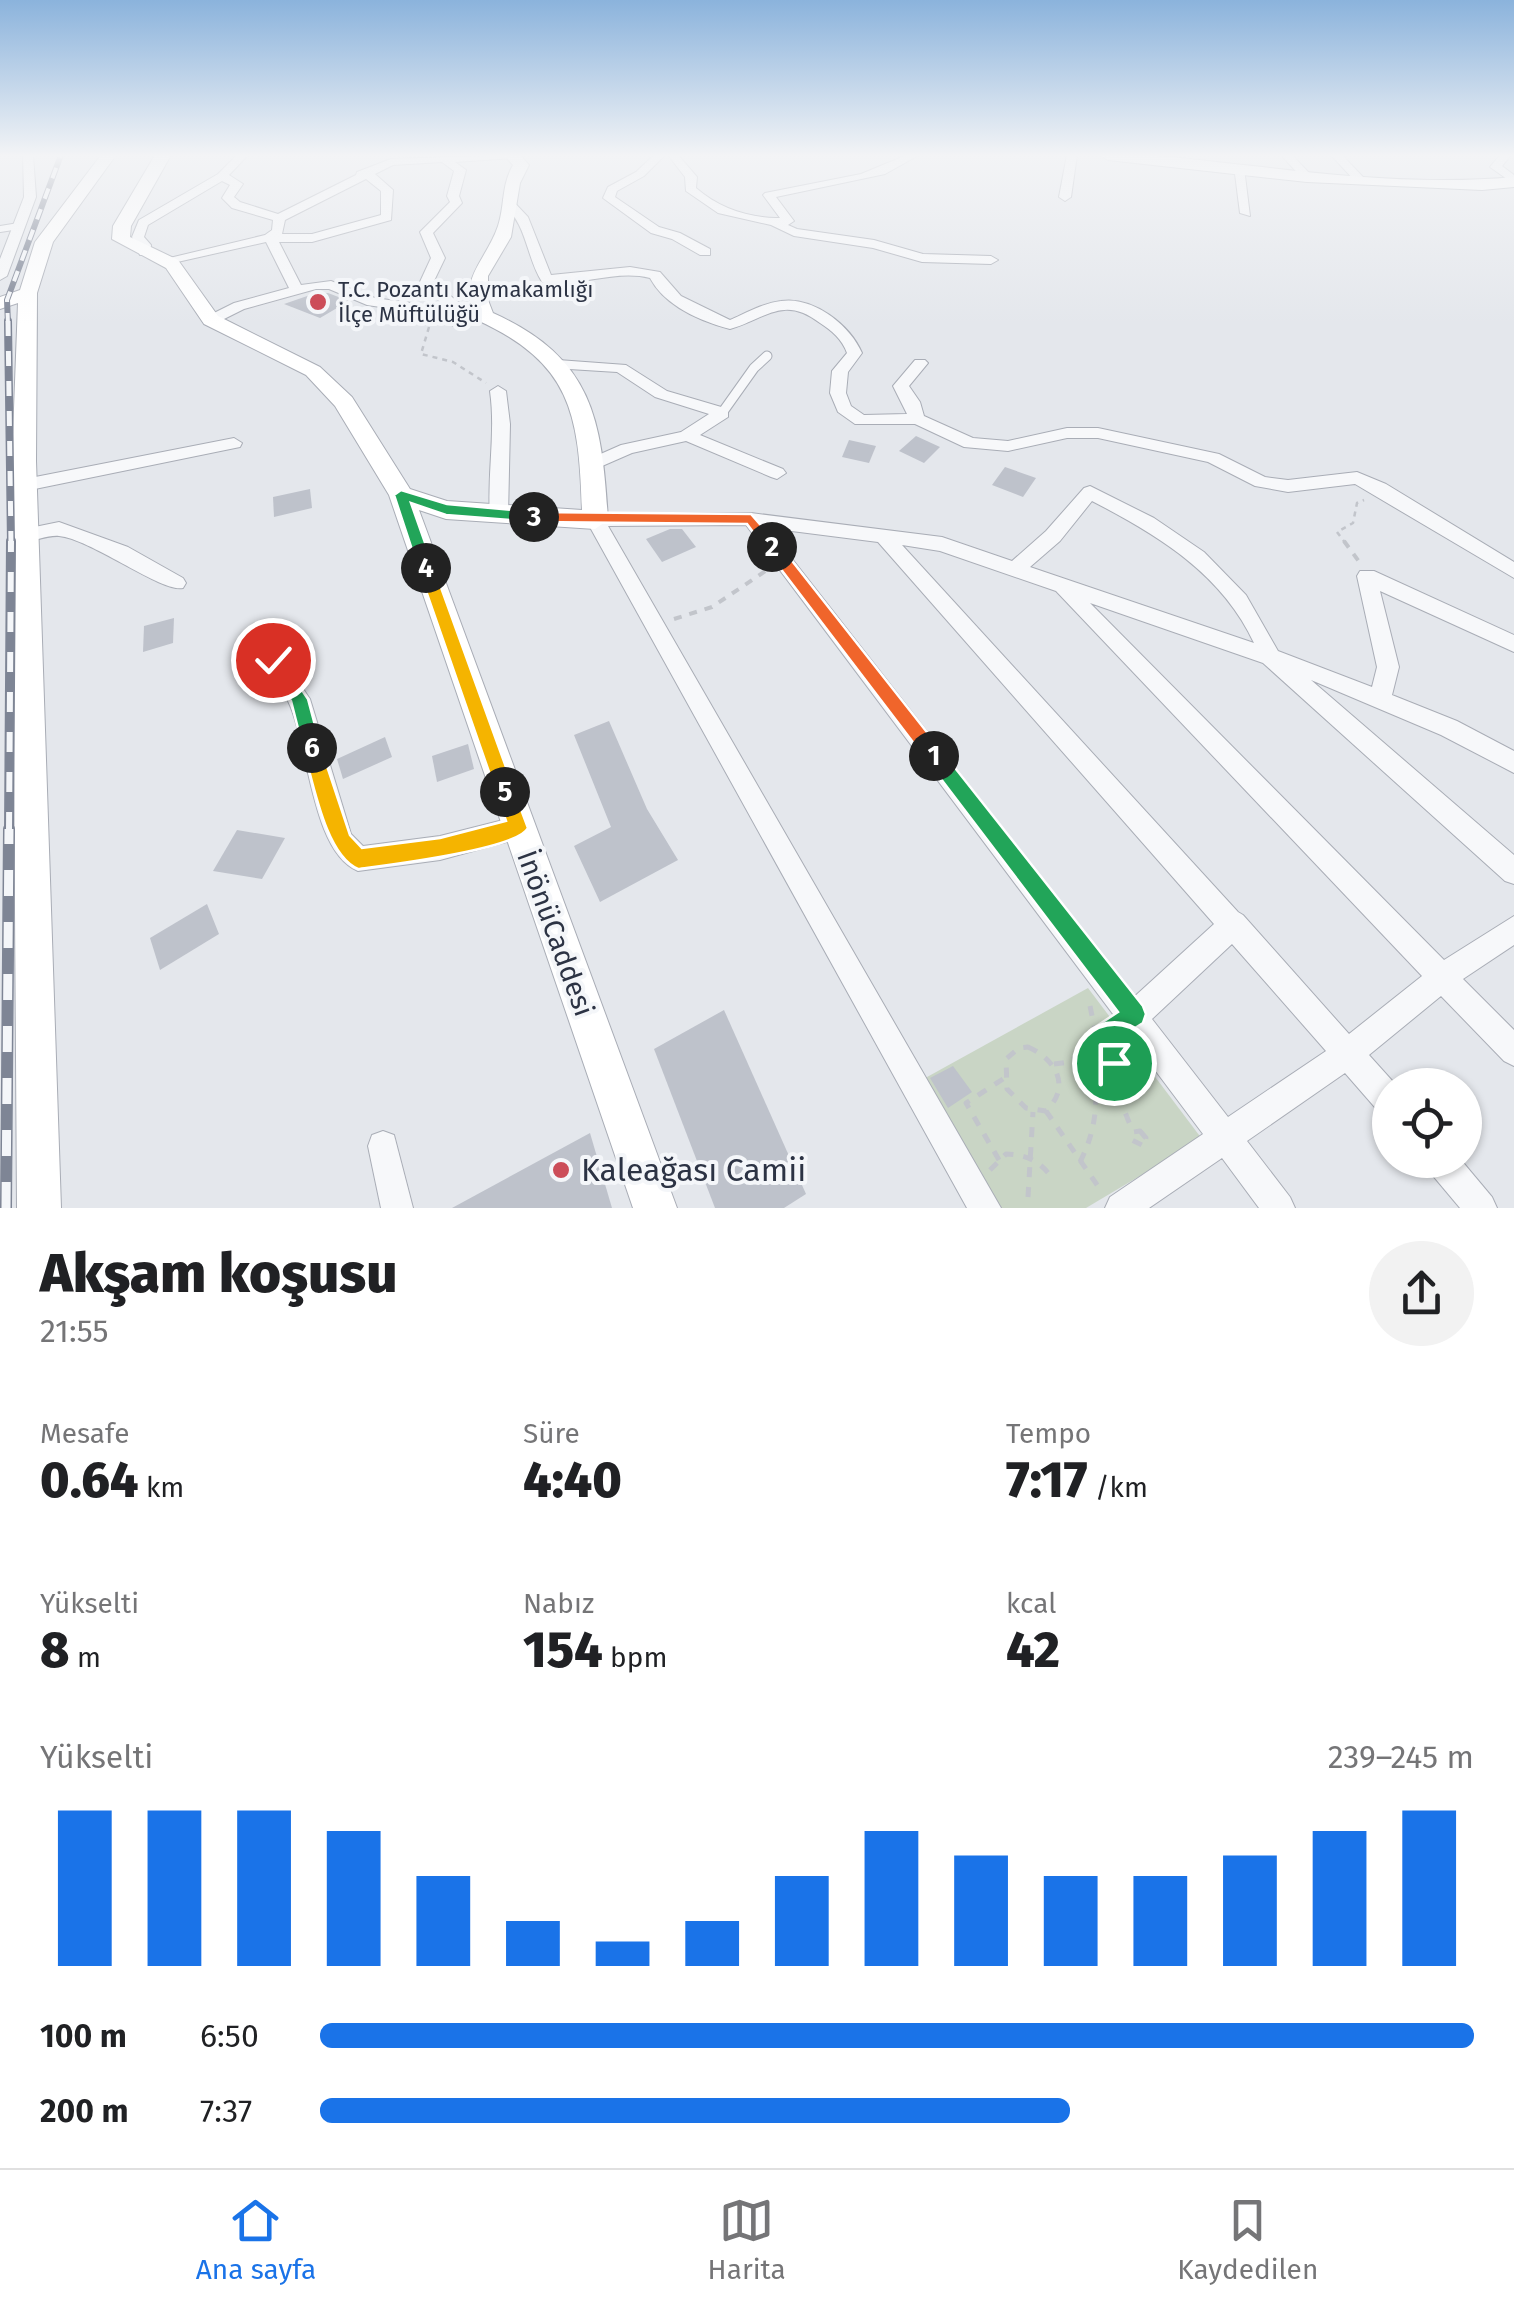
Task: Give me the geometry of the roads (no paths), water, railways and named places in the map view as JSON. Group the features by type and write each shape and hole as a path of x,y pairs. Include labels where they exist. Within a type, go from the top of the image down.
{"main road":[{"path":"38,1208 28,535 14,298 44,242 78,211"},
{"name":"İnönüCaddesi","path":"124,211 121,239 154,256 188,283 211,320 313,371 344,402 401,495 654,1208"},
{"path":"401,495 446,510 595,520 586,414 558,364 517,328 484,316 478,302 476,274 507,224 507,211"}],"street":[{"path":"0,276 25,211"},
{"path":"163,211 143,223 138,237 154,256 270,238 312,238 387,217 387,211"},
{"path":"257,211 279,218 291,211"},
{"path":"447,211 426,232 438,258 426,284 454,308 467,315 484,316"},
{"path":"520,211 527,222 536,266 546,279 570,282 641,270 656,275 658,285 703,317 730,325 774,305 794,302 812,309 852,343 855,353 840,371 838,392 844,409 862,420 917,420 970,444 1008,446 1068,433 1098,433 1213,458 1260,482 1288,486 1357,478 1514,571"},
{"path":"628,211 655,230 705,252"},
{"path":"732,211 794,232 874,244 922,258 991,260"},
{"path":"775,223 788,220 781,211"},
{"path":"270,238 278,231 279,218"},
{"path":"270,238 296,288"},
{"path":"211,320 239,306 296,288 331,285 372,302 410,306 435,318 455,322 484,316"},
{"path":"917,420 912,402 901,386 920,363"},
{"path":"558,364 620,368 661,394 722,413"},
{"path":"498,392 503,414 502,467 496,496 500,516"},
{"path":"593,464 627,450 686,436 722,413"},
{"path":"686,436 712,442 729,454 777,473"},
{"path":"26,485 234,443"},
{"path":"1015,569 1052,536 1090,492 1188,545 1257,622 1271,658 1514,872"},
{"path":"751,519 1279,1208"},
{"path":"980,1198 595,520 751,519 942,544 1271,658 1449,728 1514,763"},
{"path":"28,535 60,528 121,552 176,583"},
{"path":"881,534 1372,1080"},
{"path":"1380,700 1388,667 1367,576 1514,644"},
{"path":"1060,584 1514,1051"},
{"path":"273,660 299,699 342,840 358,859 440,848 518,828"},
{"path":"1134,1014 1234,924"},
{"path":"1112,1200 1228,1137 1349,1053 1441,978 1514,929"},
{"path":"383,1146 396,1208"},
{"path":"1455,1178 1481,1208"}],"lane":[{"path":"0,229 20,226"},
{"path":"722,413 738,395 752,368 767,356"}],"railway":[{"path":"8,324 7,300 40,211"},
{"path":"8,321 11,543"},
{"path":"9,832 11,543"},
{"path":"6,1208 9,829"}],"place":[{"name":"T.C. Pozantı Kaymakamlığı İlçe Müftülüğü","path":"318,302"},
{"name":"Kaleağası Camii","path":"561,1170"}]}
